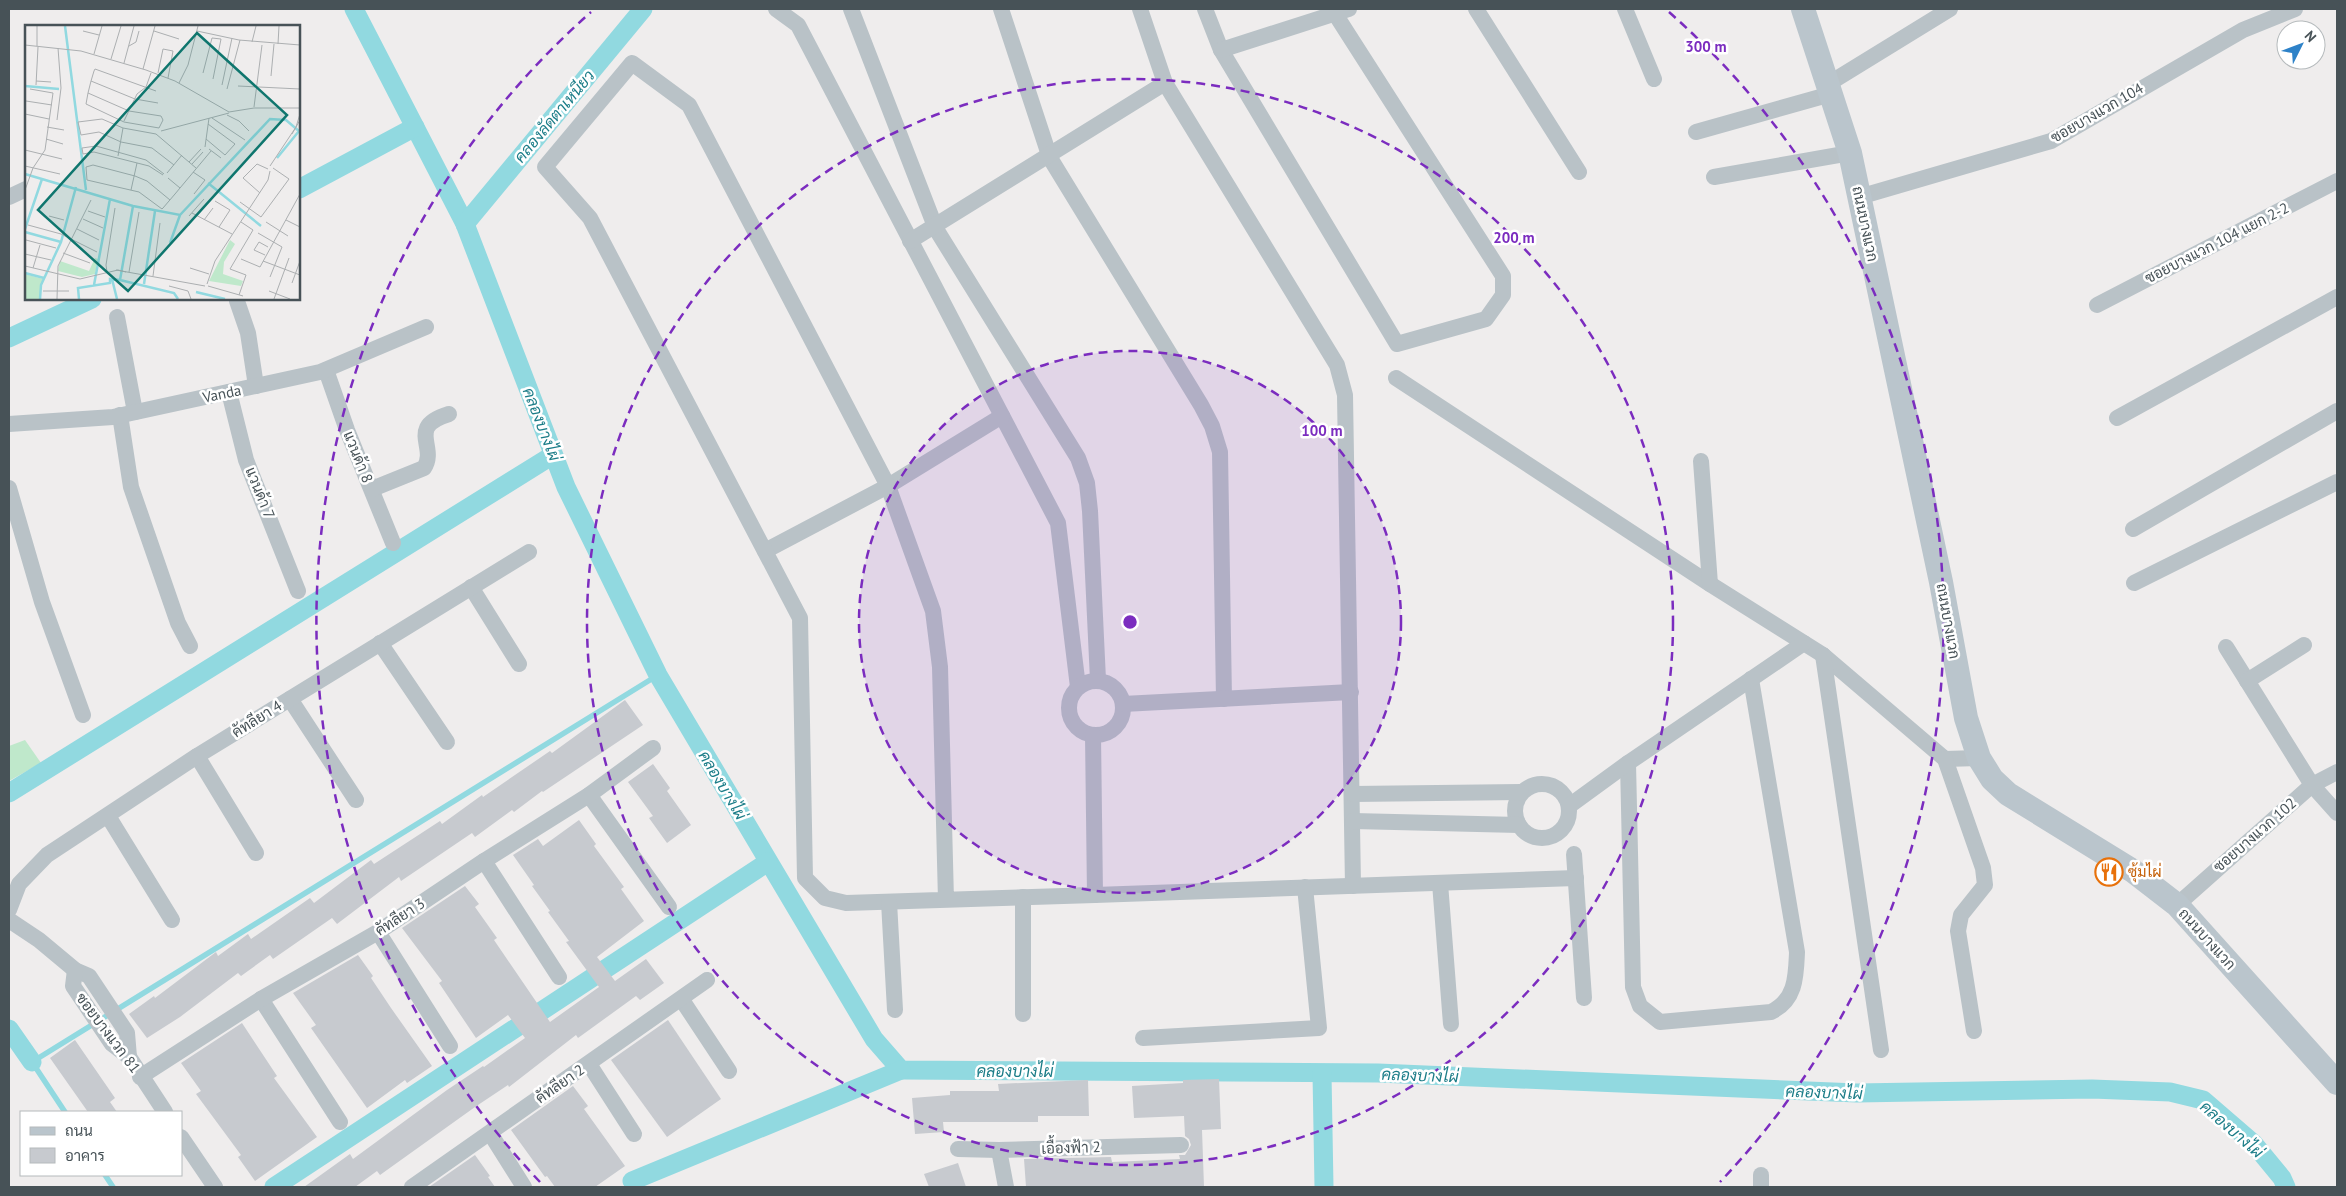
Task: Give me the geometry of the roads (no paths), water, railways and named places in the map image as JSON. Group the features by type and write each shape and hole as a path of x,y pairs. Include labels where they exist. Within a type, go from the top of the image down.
{"main road":[{"name":"ถนนบางแวก","path":"1803,9 1850,153 1931,533 1966,718 1979,758 1992,779 2008,794 2133,871 2177,905 2337,1083"}],"street":[{"path":"776,9 798,25 1058,523 1078,687"},
{"path":"851,9 935,226 1078,458 1087,483 1090,511 1098,680"},
{"path":"1001,9 1049,155 1212,426 1220,452 1224,699"},
{"path":"1140,9 1165,83 1337,365 1345,395 1353,886"},
{"path":"1205,9 1220,50 1397,344 1486,319 1503,295 1503,276 1338,10 1220,50"},
{"path":"1476,9 1579,172"},
{"path":"1625,9 1654,79"},
{"path":"1696,132 1830,89 1950,9"},
{"name":"ซอยบางแวก 104","path":"1859,197 2050,141 2243,30 2295,9"},
{"path":"946,900 940,667 933,611 888,486 689,105 632,63 545,167 590,218 800,618 805,878 825,898 846,904 1576,878"},
{"path":"910,241 1165,83"},
{"path":"1714,177 1850,153"},
{"name":"ซอยบางแวก 104 แยก 2-2","path":"2097,305 2337,180"},
{"path":"9,196 25,189"},
{"path":"2117,418 2337,297"},
{"path":"237,301 248,333 256,386"},
{"path":"117,317 128,413 131,487 178,624 190,646"},
{"name":"Vanda","path":"9,424 128,413 326,370 426,327"},
{"name":"แวนด้า 8","path":"326,370 347,430 393,543"},
{"path":"1396,378 1710,584 1823,655 1945,759 1983,868 1985,885 1961,915 1958,931 1974,1031"},
{"name":"แวนด้า 7","path":"229,392 246,460 298,591"},
{"path":"2133,529 2337,411"},
{"path":"372,489 424,468 427,458 426,429 434,418 449,414"},
{"path":"765,551 888,486 1002,416"},
{"path":"1701,461 1710,584"},
{"path":"2134,583 2337,482"},
{"path":"9,488 42,602 83,715"},
{"name":"คัทลียา 4","path":"9,910 19,884 47,855 197,756 529,552"},
{"path":"471,587 520,664"},
{"path":"380,643 446,742"},
{"path":"1569,806 1628,763 1804,643"},
{"path":"2247,681 2304,645"},
{"path":"2226,647 2312,785 2337,813"},
{"path":"1823,655 1881,1050"},
{"path":"1628,763 1633,987 1640,1006 1660,1022 1771,1012 1782,1007 1792,992 1797,952 1751,679"},
{"path":"1098,680 1114,688 1123,704 1120,720 1116,727 1102,734 1093,735 1077,728 1071,720 1069,702 1078,687 1084,683 1098,680"},
{"path":"1123,704 1351,692"},
{"path":"290,699 356,800"},
{"path":"1093,735 1095,894"},
{"name":"คัทลียา 3","path":"140,1077 261,999 378,932 484,861 589,795 653,748"},
{"path":"197,756 256,853"},
{"path":"1945,759 1979,758"},
{"name":"ซอยบางแวก 102","path":"2177,905 2312,785 2337,772"},
{"path":"1353,821 1518,825 1533,837 1552,837 1566,825 1569,806 1561,790 1545,783 1528,787 1521,792 1514,808 1518,825"},
{"path":"1353,794 1521,792"},
{"path":"589,795 669,907"},
{"path":"108,816 172,920"},
{"path":"1574,854 1584,998"},
{"path":"484,861 559,977"},
{"path":"1440,883 1451,1024"},
{"path":"1143,1038 1319,1028 1305,887"},
{"path":"1023,1014 1024,897"},
{"path":"889,902 895,1010"},
{"name":"ซอยบางแวก 81","path":"9,920 82,973 73,986 112,1044 129,1057 140,1077 164,1111"},
{"path":"378,932 450,1046"},
{"path":"82,973 127,1033 129,1057"},
{"name":"คัทลียา 2","path":"412,1187 682,1000 707,980"},
{"path":"261,999 340,1122"},
{"path":"682,1000 730,1071"},
{"path":"589,1064 634,1134"},
{"path":"490,1132 524,1187"},
{"path":"182,1138 216,1187"},
{"name":"เอื้องฟ้า 2","path":"958,1149 999,1150 1181,1145"},
{"path":"999,1150 1006,1187"}],"waterway":[{"name":"คลองบางไผ่","path":"354,9 465,224 566,487 658,675 874,1039 901,1070 1378,1073 1857,1093 2092,1089 2170,1092 2203,1100 2254,1144 2282,1178 2286,1187"},
{"name":"คลองลัดตาเหนียว","path":"465,224 643,9"},
{"path":"300,188 415,127"},
{"path":"9,338 90,300"},
{"path":"9,793 553,455"},
{"path":"64,1111 32,1062 658,675"},
{"path":"274,1187 768,862"},
{"path":"9,1029 32,1062"},
{"path":"632,1181 901,1070"},
{"path":"1322,1074 1324,1187"},
{"path":"106,1176 113,1187"}],"place":[{"name":"ซุ้มไผ่","path":"2109,872"}]}
